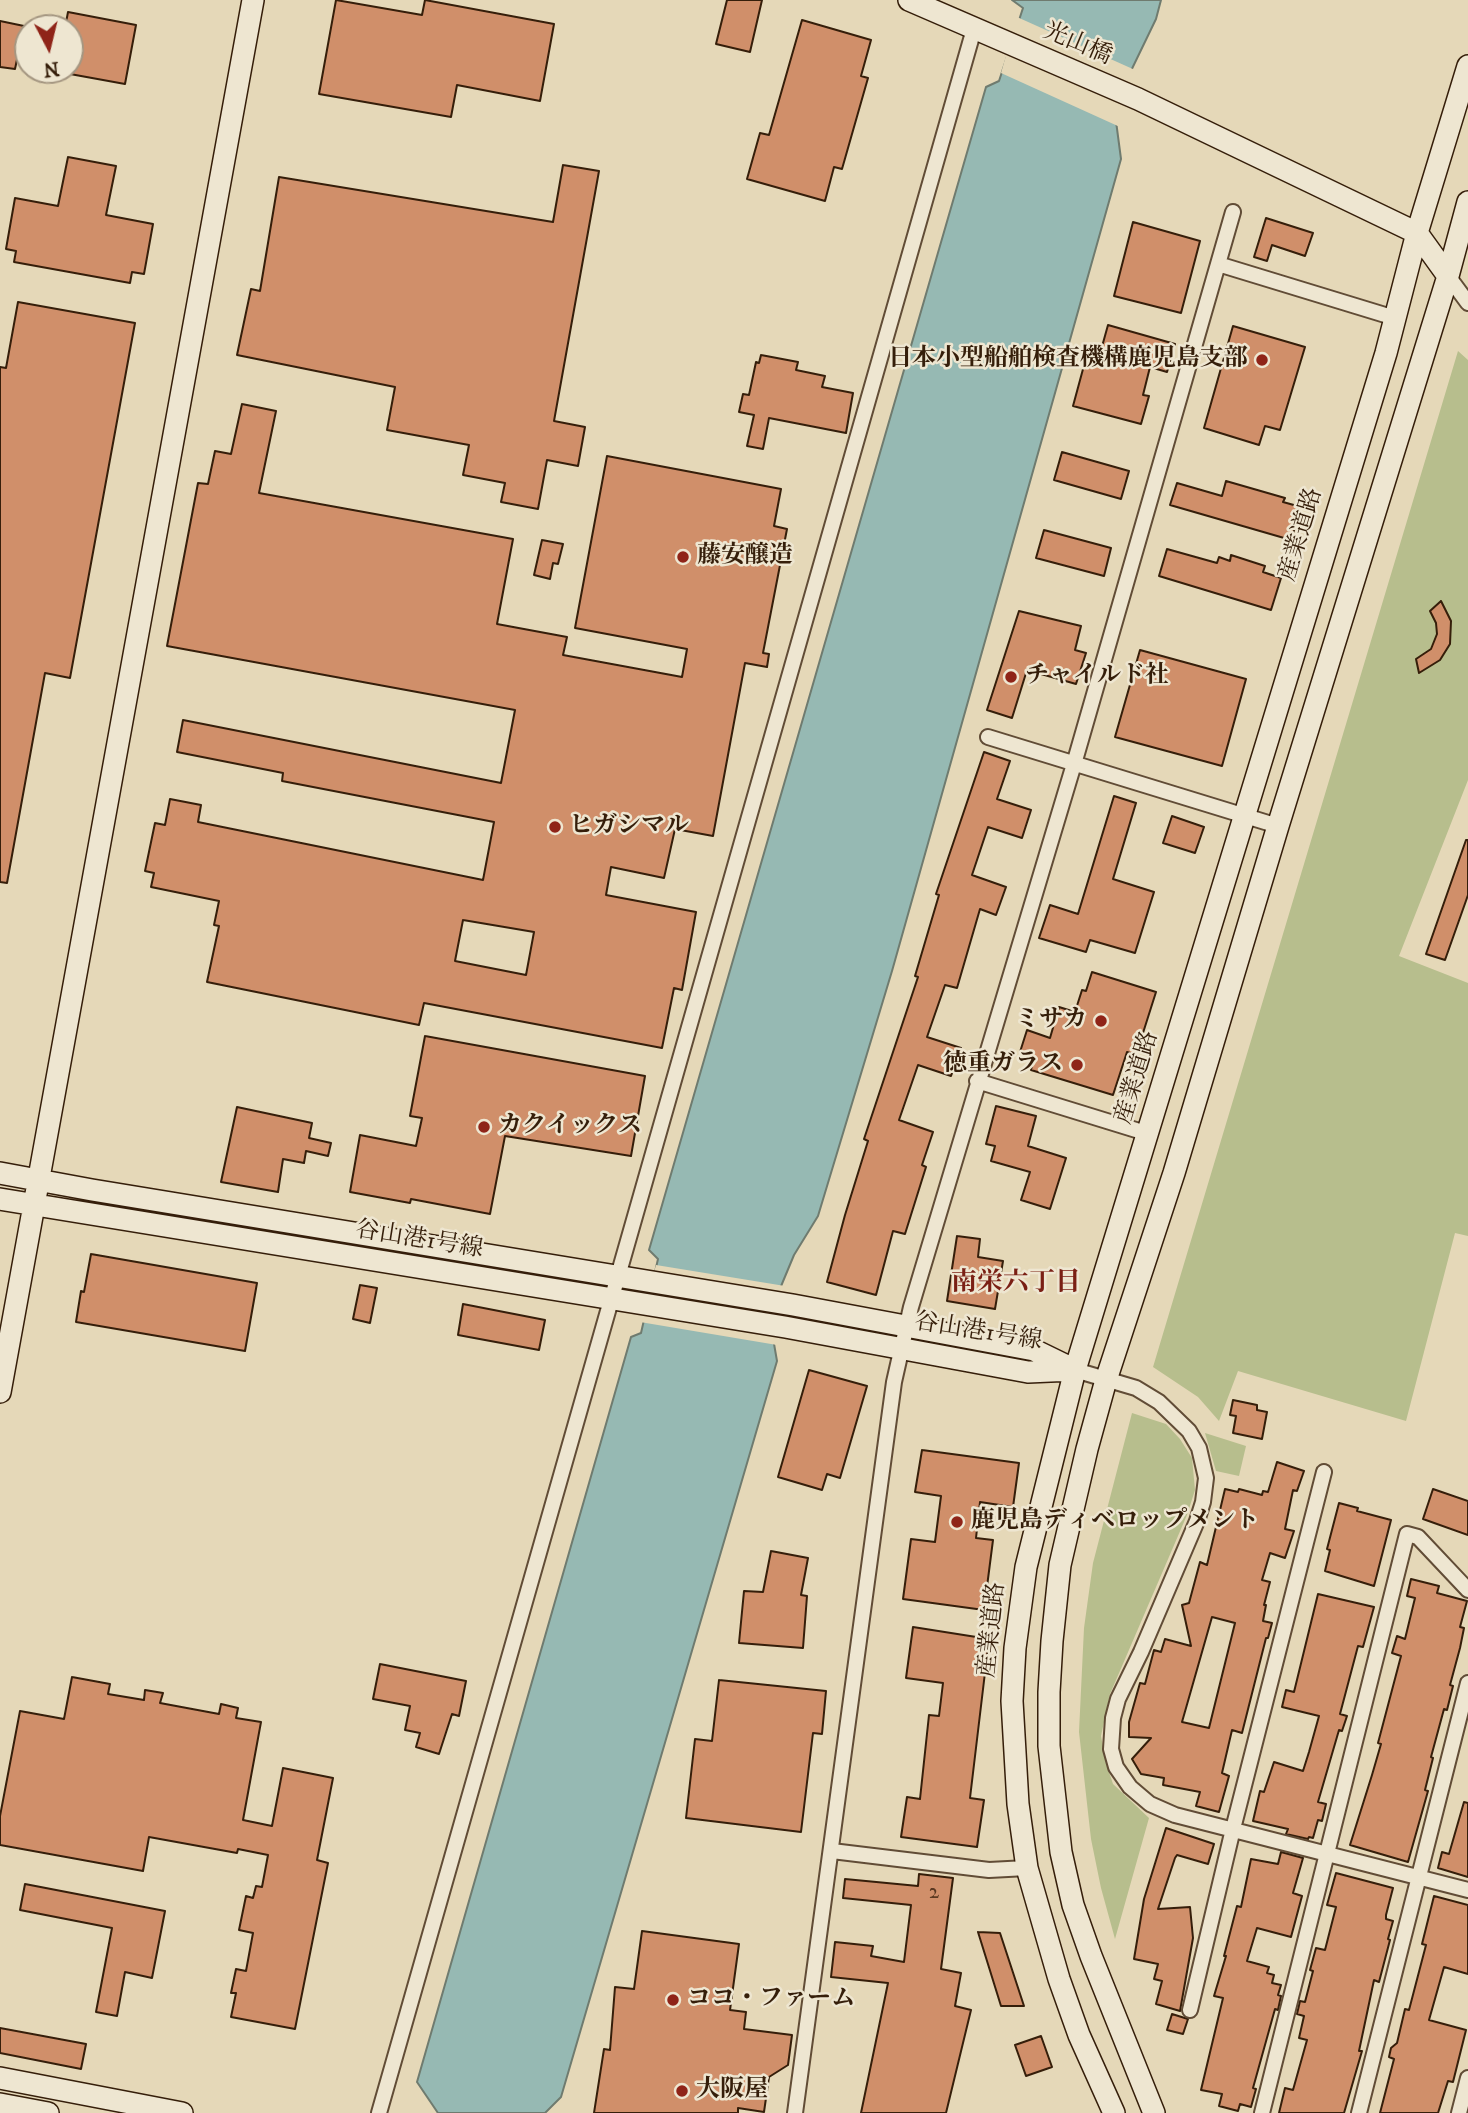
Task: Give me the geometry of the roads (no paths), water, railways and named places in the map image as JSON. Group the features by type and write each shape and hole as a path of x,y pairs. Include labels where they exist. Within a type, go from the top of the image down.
{"street":[{"path":"0,1392 253,0"},
{"name":"光山橋","path":"909,0 1138,99 1417,233"},
{"path":"379,2113 974,29"},
{"name":"産業道路","path":"1114,2113 1079,2035 1059,1979 1027,1868 1013,1751 1012,1701 1015,1648 1026,1567 1075,1370 1395,318 1417,233 1468,65"},
{"path":"1154,2113 1110,2008 1073,1905 1060,1852 1049,1746 1052,1641 1060,1565 1106,1380 1174,1173 1448,276 1468,202"},
{"path":"795,2113 894,1382 915,1290 1074,764 1233,212"},
{"path":"1417,233 1468,303"},
{"path":"1218,264 1395,318"},
{"path":"988,737 1278,826"},
{"path":"977,1081 1149,1133"},
{"name":"谷山港1号線","path":"0,1173 793,1306 1028,1371 1075,1370"},
{"name":"谷山港1号線","path":"0,1199 785,1327 904,1338"},
{"path":"1075,1370 1136,1388 1159,1402 1177,1419 1199,1448 1206,1478 1203,1502 1196,1521 1141,1652 1118,1699 1111,1731 1111,1749 1116,1767 1130,1787 1150,1804 1175,1815 1468,1890"},
{"path":"1190,2010 1324,1472"},
{"path":"1262,2113 1407,1534 1418,1536 1468,1590"},
{"path":"1359,2113 1468,1683"},
{"path":"832,1851 989,1870 1027,1868"},
{"path":"0,2078 182,2113"},
{"path":"1459,2113 1468,2078"},
{"path":"0,2104 48,2113"}],"water":[{"path":"1012,0 1161,0 1156,19 1114,106 1121,159 892,971 818,1216 794,1255 769,1315 777,1361 561,2097 545,2113 438,2113 417,2082 631,1337 641,1333 658,1259 649,1250 986,87 999,81 1023,8"}],"place":[{"name":"日本小型船舶検査機構鹿児島支部","path":"1262,360"},
{"name":"藤安醸造","path":"683,557"},
{"name":"チャイルド社","path":"1011,677"},
{"name":"ヒガシマル","path":"555,827"},
{"name":"ミサカ","path":"1101,1021"},
{"name":"徳重ガラス","path":"1077,1065"},
{"name":"カクイックス","path":"484,1127"},
{"name":"鹿児島ディベロップメント","path":"957,1522"},
{"name":"ココ・ファーム","path":"673,2000"},
{"name":"大阪屋","path":"682,2091"}],"district":[{"name":"南栄六丁目","path":"1016,1285"}]}
